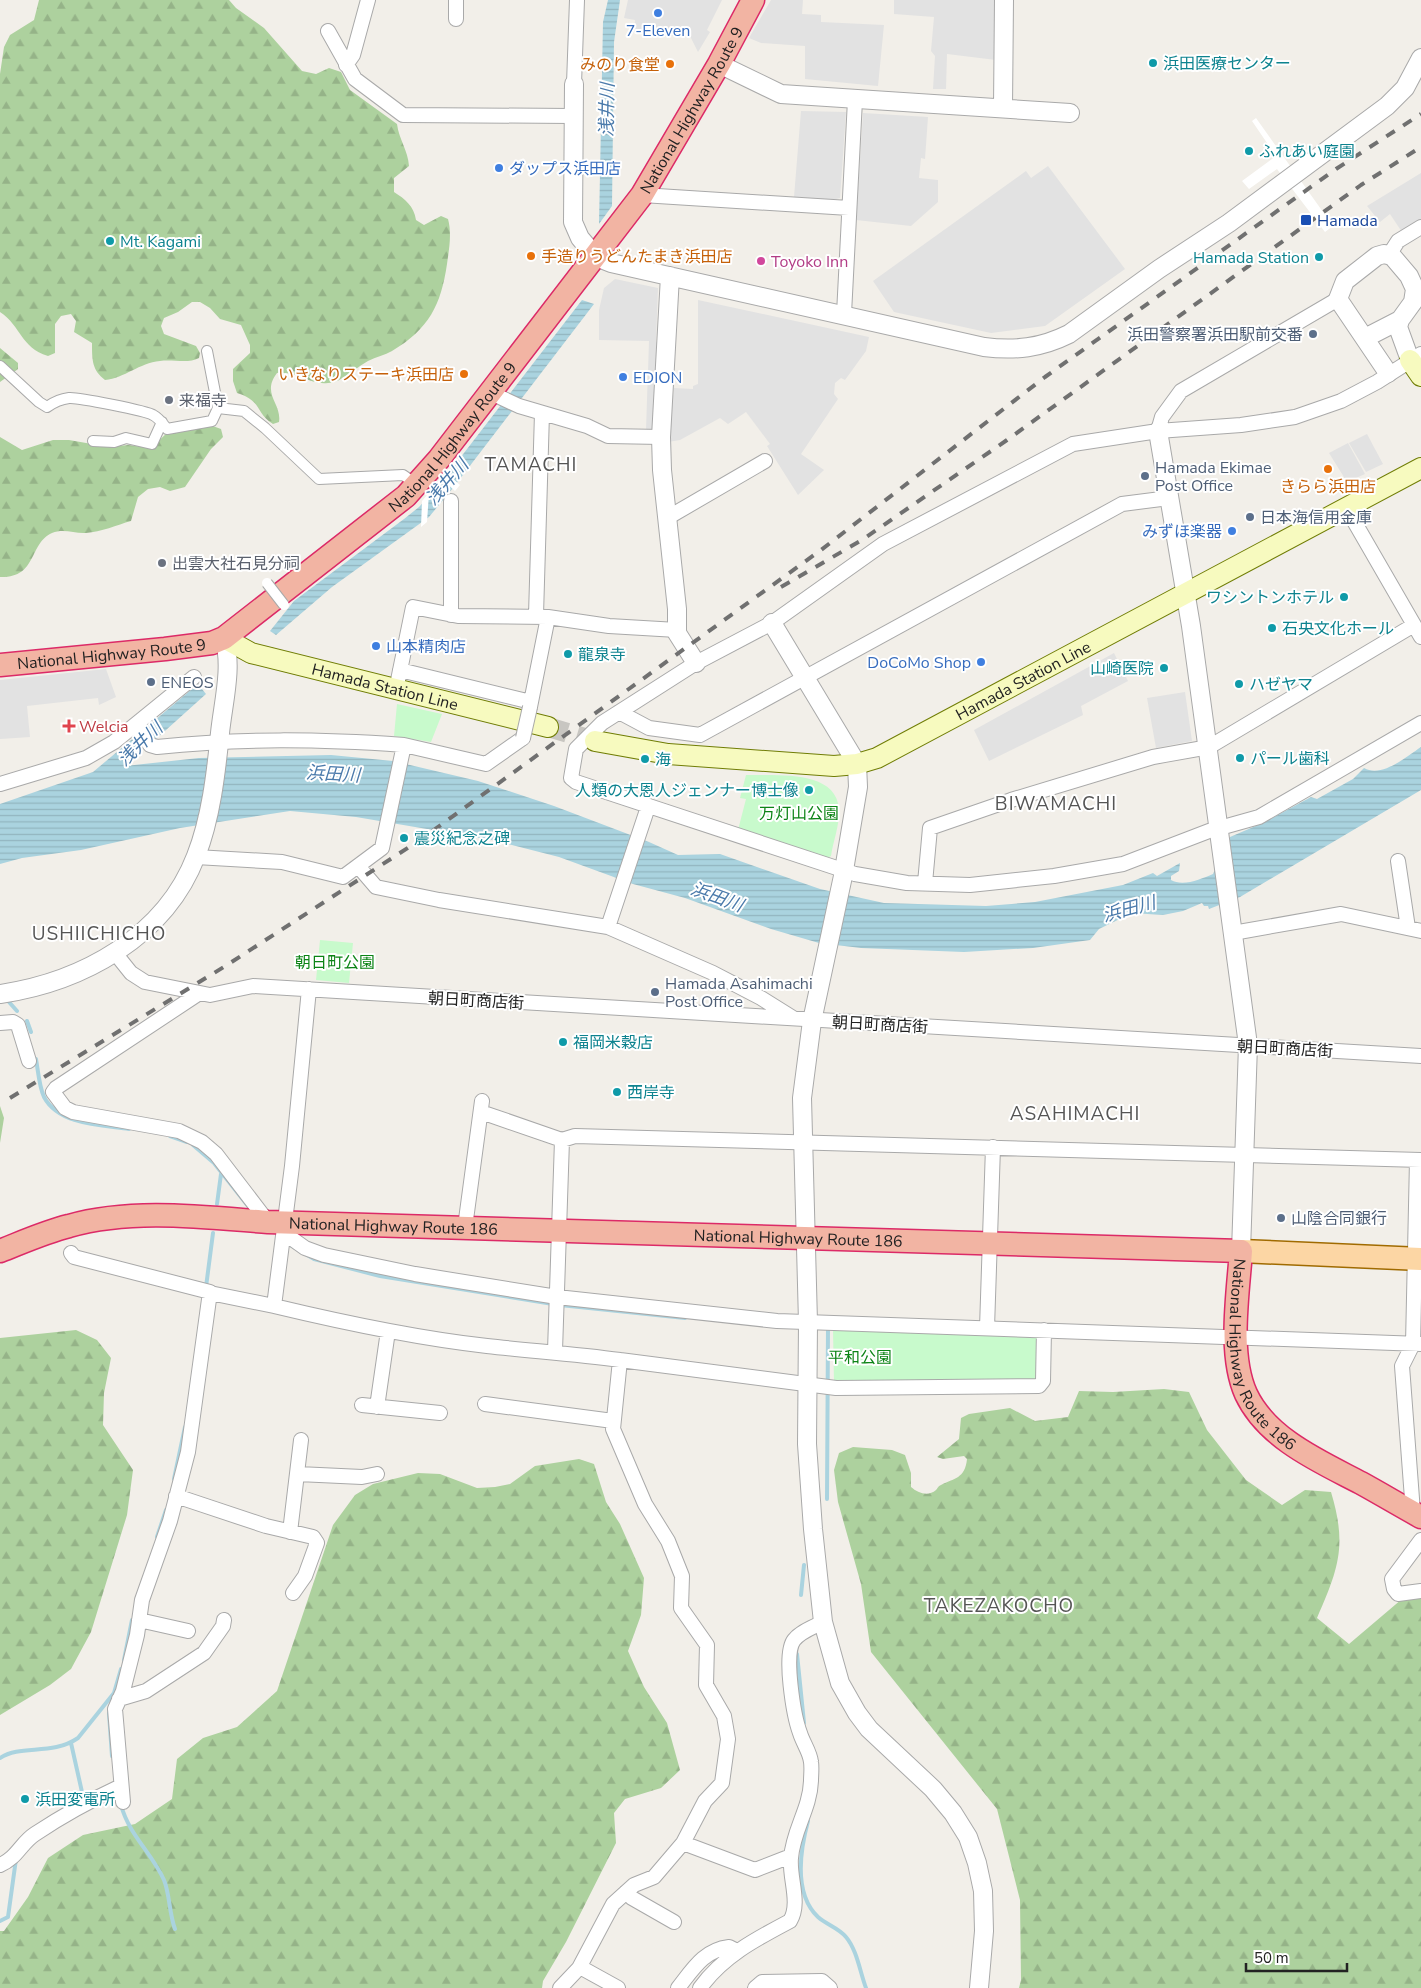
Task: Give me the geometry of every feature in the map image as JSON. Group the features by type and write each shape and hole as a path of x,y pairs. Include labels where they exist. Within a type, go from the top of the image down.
{"highway":[{"name":"National Highway Route 9","path":"0,665 166,649 212,642 224,638 406,496 496,395 642,195 719,64 753,0"},
{"name":"National Highway Route 186","path":"0,1251 70,1226 104,1220 180,1216 279,1226 465,1227 1241,1251 1236,1336 1239,1368 1246,1394 1262,1417 1284,1438 1320,1462 1417,1514"}],"main road":[{"name":"Hamada Station Line","path":"595,741 668,754 718,759 834,766 857,764 889,752 1421,468"},
{"name":"Hamada Station Line","path":"224,638 251,653 548,728"},
{"path":"1241,1251 1418,1259"}],"street":[{"path":"346,65 353,54 368,0"},
{"path":"456,0 456,19"},
{"path":"577,0 572,222 580,238 596,257 611,263 844,314 984,348 1005,350 1028,348 1053,342 1083,325 1159,269 1229,223 1373,117 1405,88 1421,58"},
{"path":"1002,107 1004,0"},
{"path":"328,31 346,65 362,85 407,117 573,116"},
{"path":"719,64 781,94 855,100 1002,107 1070,113"},
{"path":"844,314 855,100"},
{"path":"642,195 849,208"},
{"path":"1389,255 1398,241 1421,227"},
{"path":"1241,1251 1246,1154 1248,1045 1191,626 1158,431 1162,417 1181,391 1338,299 1345,281 1377,256 1389,255"},
{"path":"1365,338 1400,320 1413,302 1415,289 1409,276 1389,255"},
{"path":"670,276 661,437 667,518 677,609 676,630 696,664"},
{"path":"1338,299 1388,373"},
{"path":"1400,320 1399,333 1417,363 1388,373 1377,382 1341,401 1295,417 1241,425 1158,431 1073,444 882,544 772,623 696,664 602,723 576,749 571,778 576,782 647,809 843,873 925,883 970,885 1018,881 1123,864 1219,832 1271,812 1421,723"},
{"path":"0,366 47,407 55,401 71,398 85,400 152,414 167,429 212,422 218,408 207,351"},
{"path":"496,395 519,406 587,426 608,436 661,437"},
{"path":"218,408 244,411 265,428 319,479 404,475 416,484"},
{"path":"138,728 150,745 157,747 322,739 403,749 486,764 523,738 531,705 542,616 542,413"},
{"path":"93,441 114,442 126,438 152,444 162,422"},
{"path":"667,518 765,461"},
{"path":"619,712 649,728 700,735 1122,504 1169,498"},
{"path":"451,501 451,615"},
{"path":"925,883 930,828 1153,757 1208,747 1417,631 1347,509"},
{"path":"267,583 284,605"},
{"path":"396,690 412,607 451,615 542,616 609,626 676,630"},
{"path":"772,623 857,764 858,787 843,873 812,1021 802,1098 808,1322 807,1444 823,1622 840,1683 856,1713 886,1747 933,1789 953,1812 968,1837 978,1863 983,1891 984,1931 979,1988"},
{"path":"0,994 40,986 66,978 97,964 115,953 151,922 167,904 196,857 205,827 219,744 227,665 224,638"},
{"path":"400,670 531,705"},
{"path":"0,784 73,764 114,742 138,728 194,677"},
{"path":"196,857 282,862 343,876 382,848 403,749"},
{"path":"608,927 647,809"},
{"path":"1233,933 1341,914 1414,929 1398,861"},
{"path":"358,866 376,887 439,900 608,927 713,973 761,998 794,1019"},
{"name":"朝日町商店街","path":"115,953 131,973 145,982 198,994 214,995 253,986 1421,1056"},
{"path":"274,1306 279,1226 308,990"},
{"path":"198,994 94,1061 53,1092 65,1108 73,1112 179,1131 202,1142 216,1154 279,1226 305,1248 324,1256 415,1274 557,1296 778,1321 1417,1344"},
{"path":"0,1023 14,1022 18,1025 29,1061"},
{"path":"465,1227 482,1106 562,1140 575,1136 1419,1160 1417,1344 1402,1366 1417,1514"},
{"path":"555,1351 562,1140"},
{"path":"987,1328 993,1147"},
{"path":"71,1254 120,1270 207,1292 388,1331 488,1346 555,1351 836,1388 1039,1386 1043,1381 1044,1330"},
{"path":"123,1802 115,1709 123,1691 140,1620 142,1600 176,1496 188,1452 207,1292"},
{"path":"377,1407 388,1331"},
{"path":"560,1988 580,1967 613,1904 634,1885 654,1877 683,1843 705,1800 722,1783 728,1738 727,1728 718,1704 706,1686 707,1645 681,1608 682,1576 668,1541 645,1504 615,1433 613,1421 620,1360"},
{"path":"485,1404 613,1421"},
{"path":"362,1406 440,1413"},
{"path":"290,1532 302,1440"},
{"path":"298,1474 362,1477 377,1474"},
{"path":"176,1496 266,1526 314,1538 316,1543 305,1576 293,1593"},
{"path":"1421,1540 1392,1579 1398,1594 1421,1591"},
{"path":"140,1620 188,1631"},
{"path":"118,1700 146,1691 204,1653 223,1626 224,1620"},
{"path":"700,1988 718,1968 745,1944 790,1921 794,1915 795,1902 791,1877 791,1856 799,1824 803,1820 811,1784 811,1760 800,1732 794,1704 789,1678 790,1652 793,1641 804,1632 823,1622"},
{"path":"0,1864 16,1856 32,1835 82,1804 121,1786"},
{"path":"683,1843 755,1870 791,1856"},
{"path":"626,1892 632,1898 674,1922"},
{"path":"678,1988 699,1960 713,1950 729,1947 737,1951"},
{"path":"580,1967 618,1988"},
{"path":"755,1988 762,1982 822,1981 830,1988"}],"green space":[{"path":"39,0 229,0 236,8 264,28 302,71 316,74 329,68 341,72 350,90 397,124 409,166 394,178 394,192 408,203 416,220 424,225 441,216 448,219 450,242 444,279 437,304 424,325 405,343 392,351 368,361 333,382 321,383 291,374 277,373 273,380 271,393 278,409 279,422 273,424 263,416 255,403 237,393 233,381 233,369 250,353 250,345 241,325 220,319 210,308 200,302 192,302 178,312 164,318 161,326 164,334 196,346 200,353 199,358 195,360 152,362 112,379 105,380 95,368 92,343 74,332 76,321 71,314 61,316 55,324 55,353 48,356 26,342 13,324 0,312 0,74 4,47 10,35 34,20"},
{"path":"0,348 18,363 18,369 0,382"},
{"path":"210,425 221,429 223,437 211,449 185,487 170,491 160,487 148,489 138,497 131,521 92,532 61,531 52,533 44,538 27,566 21,572 12,576 0,577 0,437 22,450 53,440 69,440 109,447 128,445 151,448 168,432"},
{"path":"397,704 442,714 431,742 394,736"},
{"name":"万灯山公園","path":"746,775 802,777 827,787 835,796 839,809 831,856 827,858 738,830 746,799 740,798"},
{"name":"朝日町公園","path":"320,940 353,943 349,983 316,980"},
{"path":"0,1106 4,1118 0,1143"},
{"path":"76,1330 97,1340 111,1358 104,1393 103,1425 133,1470 127,1515 91,1632 71,1669 50,1685 0,1715 0,1338"},
{"name":"平和公園","path":"833,1330 1035,1336 1039,1341 1039,1377 1034,1381 834,1383"},
{"path":"1164,1389 1189,1392 1207,1430 1246,1480 1282,1505 1305,1490 1331,1492 1339,1527 1338,1556 1331,1585 1317,1618 1349,1644 1402,1599 1421,1595 1421,1988 1019,1988 1021,1980 1020,1900 997,1809 871,1652 861,1584 838,1502 834,1470 839,1453 853,1447 892,1450 905,1455 911,1473 911,1487 926,1494 933,1492 940,1485 958,1477 964,1471 967,1459 964,1456 943,1459 937,1457 959,1439 961,1418 969,1414 1010,1408 1035,1421 1068,1417 1079,1391 1113,1392"},
{"path":"579,1459 594,1464 606,1502 620,1524 644,1578 641,1615 628,1651 644,1687 667,1723 680,1770 661,1788 625,1799 614,1813 616,1843 566,1942 543,1981 542,1988 0,1988 0,1931 4,1931 28,1897 48,1858 83,1835 135,1824 172,1799 177,1759 203,1738 237,1727 277,1691 333,1525 355,1495 373,1484 418,1473 440,1474 477,1488 495,1487 510,1484 535,1466"}],"shaded area":[{"path":"628,0 722,0 707,30 710,32 698,52 691,38 634,32 635,20 624,18"},
{"path":"771,0 803,0 802,14 821,15 821,22 884,25 878,86 805,79 805,46 761,43 749,38"},
{"path":"894,0 996,0 996,60 947,54 946,89 933,89 935,56 931,51 934,17 894,14"},
{"path":"801,111 846,112 840,198 833,200 794,197"},
{"path":"863,113 928,117 925,159 921,158 919,178 938,180 938,202 911,226 856,220"},
{"path":"1048,166 1125,269 1045,326 991,333 894,312 873,281 1026,171 1031,178"},
{"path":"1421,173 1421,221 1402,232 1390,214 1380,222 1367,206"},
{"path":"615,279 658,288 656,342 661,343 655,431 646,430 649,341 599,340 599,310 604,288"},
{"path":"698,300 869,337 866,351 845,380 841,378 835,383 834,394 838,399 801,454 824,470 798,495 767,446 770,444 746,412 728,424 720,418 680,440 668,442 674,388 693,389 693,386 698,384"},
{"path":"1367,434 1383,464 1366,472 1349,443"},
{"path":"1348,443 1365,474 1347,482 1329,453"},
{"path":"1114,653 1128,681 1081,706 1083,715 989,761 974,730"},
{"path":"106,669 116,697 99,705 98,698 27,706 30,737 0,739 0,680"},
{"path":"1185,692 1192,741 1156,748 1147,698"}],"water":[{"name":"浅井川","path":"608,0 620,0 614,42 612,206 599,224 603,22"},
{"path":"582,300 594,304 456,484 447,475"},
{"path":"444,480 453,488 429,517 332,587 276,635 270,631 294,601 419,507"},
{"path":"198,684 206,694 156,739 124,763 125,766 199,758 331,755 393,761 478,781 554,806 678,855 720,854 820,889 884,903 986,906 1035,902 1123,885 1153,873 1157,876 1180,863 1179,871 1171,876 1171,880 1181,883 1198,880 1213,874 1230,837 1265,822 1311,797 1317,799 1353,779 1364,768 1378,770 1386,768 1401,761 1421,747 1421,790 1240,897 1209,909 1208,906 1204,906 1202,903 1183,911 1163,915 1132,913 1099,929 1090,940 1033,948 964,952 861,948 819,943 771,929 685,898 633,884 559,857 492,840 356,817 290,811 180,828 81,850 22,858 0,864 0,804 93,772"}],"pier":[{"path":"1256,118 1333,226 1325,232 1277,169 1249,189 1242,181 1276,156 1252,121"},
{"path":"447,474 460,485 455,491 442,479"},
{"path":"429,493 427,522 421,527 422,501"}],"waterway":[{"path":"9,1002 17,1011"},
{"path":"27,1021 31,1032"},
{"path":"36,1059 44,1097 60,1113 82,1122 129,1129"},
{"path":"170,1136 187,1142"},
{"path":"193,1145 214,1163 248,1206"},
{"path":"217,1204 221,1174"},
{"path":"206,1287 213,1233"},
{"path":"287,1243 314,1259 380,1276 553,1304"},
{"path":"560,1305 685,1318"},
{"path":"827,1499 828,1328"},
{"path":"174,1479 185,1427"},
{"path":"157,1537 166,1510"},
{"path":"801,1595 804,1565"},
{"path":"124,1660 132,1620"},
{"path":"797,1654 804,1723"},
{"path":"0,1758 17,1752 58,1747 78,1738 114,1693 121,1669"},
{"path":"109,1713 112,1756"},
{"path":"71,1743 83,1798 80,1800"},
{"path":"121,1805 129,1826 164,1880 175,1929"},
{"path":"808,1821 801,1858 802,1884 805,1896 810,1907 818,1917 840,1931 850,1942 866,1988"},
{"path":"0,1921 8,1917 16,1859"}],"tunnel":[{"path":"548,727 595,741"}],"railway":[{"path":"10,1098 227,965 420,840 821,550 1045,377 1336,169 1421,114"},
{"path":"781,587 862,540 1007,440 1361,185 1421,147"}],"place":[{"name":"7-Eleven","path":"658,13"},
{"name":"浜田医療センター","path":"1153,63"},
{"name":"みのり食堂","path":"670,64"},
{"name":"ふれあい庭園","path":"1249,151"},
{"name":"ダップス浜田店","path":"499,168"},
{"name":"Hamada","path":"1306,220"},
{"name":"Mt. Kagami","path":"110,241"},
{"name":"手造りうどんたまき浜田店","path":"531,256"},
{"name":"Hamada Station","path":"1319,257"},
{"name":"Toyoko Inn","path":"761,261"},
{"name":"浜田警察署浜田駅前交番","path":"1313,334"},
{"name":"いきなりステーキ浜田店","path":"464,374"},
{"name":"EDION","path":"623,377"},
{"name":"来福寺","path":"169,400"},
{"name":"きらら浜田店","path":"1328,469"},
{"name":"Hamada Ekimae Post Office","path":"1145,476"},
{"name":"日本海信用金庫","path":"1250,517"},
{"name":"みずほ楽器","path":"1232,531"},
{"name":"出雲大社石見分祠","path":"162,563"},
{"name":"ワシントンホテル","path":"1344,597"},
{"name":"石央文化ホール","path":"1272,628"},
{"name":"山本精肉店","path":"376,646"},
{"name":"龍泉寺","path":"568,654"},
{"name":"DoCoMo Shop","path":"981,662"},
{"name":"山崎医院","path":"1164,668"},
{"name":"ENEOS","path":"151,682"},
{"name":"ハゼヤマ","path":"1239,684"},
{"name":"Welcia","path":"69,726"},
{"name":"パール歯科","path":"1240,758"},
{"name":"海","path":"645,759"},
{"name":"人類の大恩人ジェンナー博士像","path":"809,790"},
{"name":"震災紀念之碑","path":"404,838"},
{"name":"Hamada Asahimachi Post Office","path":"655,992"},
{"name":"福岡米穀店","path":"563,1042"},
{"name":"西岸寺","path":"617,1092"},
{"name":"山陰合同銀行","path":"1281,1218"},
{"name":"浜田変電所","path":"25,1799"}],"district":[{"name":"TAMACHI","path":"531,464"},
{"name":"BIWAMACHI","path":"1056,803"},
{"name":"USHIICHICHO","path":"99,933"},
{"name":"ASAHIMACHI","path":"1075,1113"},
{"name":"TAKEZAKOCHO","path":"999,1605"}],"water label":[{"name":"浜田川","path":"333,774"},
{"name":"浜田川","path":"717,897"},
{"name":"浜田川","path":"1129,909"}]}
